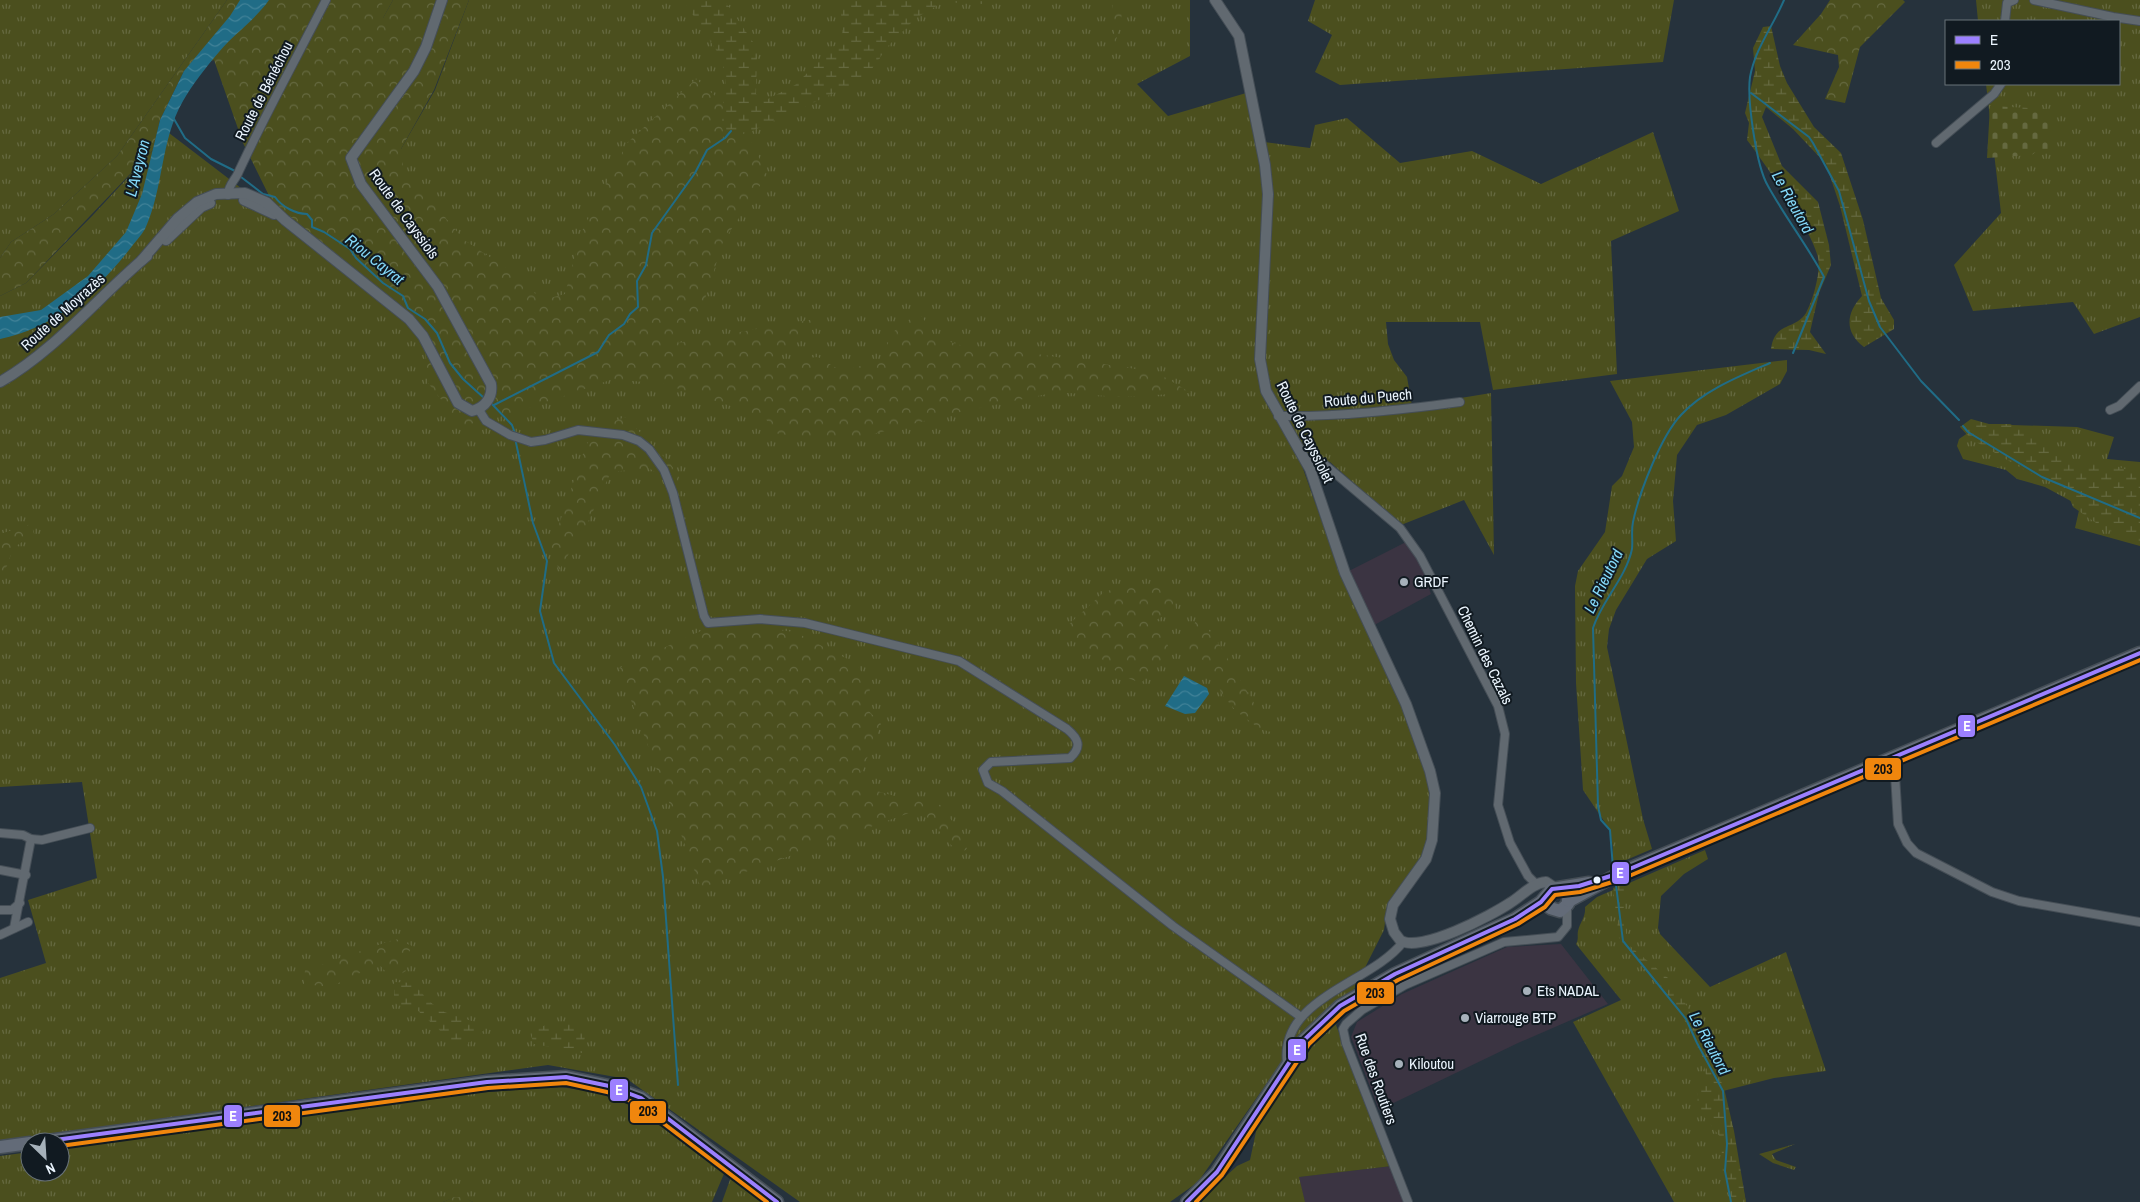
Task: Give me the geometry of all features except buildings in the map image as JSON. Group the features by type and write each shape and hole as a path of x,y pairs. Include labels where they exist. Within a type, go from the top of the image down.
{"main road":[{"path":"1515,919 1553,892 1620,873 2140,654"},
{"path":"1187,1202 1217,1172 1287,1063 1304,1040 1340,1006 1395,974 1515,919 1561,907 1620,873"},
{"path":"1553,892 1568,894 1561,907"},
{"path":"1553,892 1546,903 1561,907"},
{"path":"70,1138 486,1082 566,1077 609,1086 641,1098 777,1202"},
{"path":"0,1147 20,1144"}],"street":[{"name":"Route de Bénéchou","path":"228,195 230,184 238,174 260,126 326,0"},
{"name":"Route de Cayssiols","path":"442,0 426,48 414,72 351,158 360,184 438,288 491,384 490,396 481,408"},
{"name":"Route de Cayssiolet","path":"1215,0 1239,36 1265,164 1268,194 1260,359 1266,392 1278,416 1305,460 1345,573 1406,704 1422,746 1435,794 1432,840 1426,859 1393,905 1390,919 1397,937 1403,942"},
{"path":"2005,20 2007,3 2014,0"},
{"path":"2034,0 2113,18 2140,21"},
{"path":"1936,143 1994,94 2000,85"},
{"path":"228,195 243,199 285,220 409,319 423,336 458,403 467,409 481,408 486,421 514,437 531,442 578,430 623,435 639,441 649,449 664,470 673,493 704,616 708,623 760,619 805,623 959,661 1067,729 1074,735 1078,746 1077,752 1070,758 991,762 983,770 988,783 1002,790 1173,926 1301,1017"},
{"name":"Route de Moyrazès","path":"0,382 20,370 45,350 201,207 228,195"},
{"path":"2110,410 2119,406 2140,386"},
{"name":"Route du Puech","path":"1278,416 1374,414 1460,402"},
{"name":"Chemin des Cazals","path":"1305,460 1324,464 1400,528 1420,556 1498,706 1504,734 1504,758 1498,797 1502,822 1527,874 1536,884"},
{"path":"1894,758 1898,824 1907,843 1916,853 1992,892 2019,901 2140,922"},
{"path":"0,833 23,835 31,839 42,840 90,828"},
{"path":"14,928 26,875 31,839"},
{"path":"0,870 26,875"},
{"path":"1287,1063 1286,1049 1291,1033 1301,1017 1345,983 1390,956 1403,942 1417,944 1430,941 1511,903 1536,884 1546,882 1553,892"},
{"path":"0,910 12,910 20,903"},
{"path":"1561,907 1565,931"},
{"path":"1561,907 1569,920 1565,931"},
{"path":"0,935 28,922"},
{"name":"Rue des Routiers","path":"1408,1202 1346,1043 1343,1029 1362,1010 1405,985 1504,942 1554,938 1565,931"}],"shaded area":[{"path":"1408,541 1423,571 1431,594 1367,629 1341,575"},
{"path":"1561,944 1608,1004 1518,1043 1379,1110 1351,1037 1357,1022 1402,994 1507,947"},
{"path":"1392,1166 1408,1202 1305,1202 1298,1177"}],"green space":[{"path":"0,0 227,0 117,156 54,214 11,242 0,258"},
{"path":"227,0 382,0 383,18 393,0 469,0 434,90 401,149 403,167 464,240 511,271 542,300 565,294 581,233 627,143 696,79 741,119 767,175 723,242 700,315 677,343 815,319 775,361 818,357 841,371 880,361 893,332 919,312 935,337 963,346 1017,351 1156,372 1191,393 1118,397 1057,392 951,414 847,441 778,434 764,417 664,384 613,379 515,413 462,426 428,383 424,330 290,216 280,218 243,143 214,60 184,71 160,120 153,150 26,283 0,296 0,258 11,242 54,214 117,156"},
{"path":"382,0 393,0 382,20"},
{"path":"469,0 1190,0 1190,56 1137,84 1168,116 1253,91 1264,142 1310,148 1315,125 1347,118 1400,163 1472,151 1541,184 1653,132 1679,211 1611,241 1617,374 1493,390 1480,322 1386,322 1388,344 1394,360 1407,377 1412,406 1491,393 1494,555 1464,500 1401,525 1330,462 1302,466 1341,575 1396,688 1430,779 1429,828 1425,852 1387,906 1384,930 1336,1025 1392,1166 1299,1177 1305,1202 1198,1202 1237,1166 1250,1160 1257,1127 1281,1088 1267,1083 1198,1182 1170,1202 800,1202 627,1079 548,1065 65,1132 20,1132 20,1138 0,1141 0,978 46,963 28,900 97,878 82,782 0,787 0,296 26,283 93,215 169,133 280,218 401,149 435,90"},
{"path":"683,0 725,1 757,48 756,94 764,101 795,85 843,38 840,0 985,0 983,4 943,2 916,18 889,45 871,70 849,86 750,132 723,139 722,114 726,84 722,59"},
{"path":"1112,0 1125,0 1115,46"},
{"path":"1315,0 1674,0 1663,62 1340,85 1315,72 1332,35 1308,21"},
{"path":"1830,0 1903,0 1905,2 1860,47 1845,103 1825,99 1839,67 1838,55 1793,45 1821,14"},
{"path":"1976,0 2140,0 2140,317 2094,334 2073,302 1973,311 1954,265 2001,213 1986,85 2120,85 2120,20 1978,20"},
{"path":"1771,26 1780,66 1787,83 1814,127 1841,153 1863,220 1881,298 1894,320 1894,329 1864,347 1850,329 1850,316 1862,296 1840,206 1826,164 1793,129 1766,107 1762,117 1782,166 1818,202 1829,245 1831,265 1819,293 1810,332 1826,354 1809,350 1771,349 1776,334 1801,319 1806,313 1816,286 1819,264 1814,246 1798,215 1747,140 1749,123 1745,113 1755,71 1753,48 1763,27"},
{"path":"1990,106 2051,109 2051,150 2038,150 2032,155 1987,158"},
{"path":"1787,360 1787,371 1780,384 1726,415 1697,425 1677,455 1673,501 1676,541 1647,559 1616,610 1609,629 1607,647 1643,819 1652,849 1612,866 1613,848 1610,830 1583,790 1576,683 1575,586 1578,571 1605,532 1612,486 1622,476 1634,447 1632,422 1610,381"},
{"path":"625,417 670,463 692,498 649,468 611,472 588,522 559,570 551,548 586,445 602,426"},
{"path":"1971,419 1989,424 2010,424 2030,434 2068,462 2113,465 2140,474 2140,542 2105,529 2073,507 2067,492 2056,483 2030,473 1971,439 1960,427"},
{"path":"1981,424 2077,427 2114,437 2107,459 2140,462 2140,546 2075,528 2080,506 2045,487 2017,479 2006,470 1963,459 1957,446 1959,439"},
{"path":"31,524 34,534 13,548 7,566 0,576 0,534"},
{"path":"1131,584 1172,586 1176,609 1156,620 1170,650 1141,683 1122,676 1065,628 1104,592"},
{"path":"1198,616 1219,644 1263,718 1289,737 1260,729 1236,711 1221,693 1213,667 1184,647"},
{"path":"755,627 795,632 857,664 870,688 867,709 881,724 856,785 905,799 921,797 937,803 958,828 967,849 959,854 920,809 701,888 619,668 701,631"},
{"path":"1705,850 1708,859 1684,874 1661,896 1658,928 1660,934 1710,987 1786,952 1826,1071 1774,1078 1723,1091 1746,1202 1674,1202 1573,1022 1621,1000 1576,944 1578,931 1585,914 1585,907 1597,897"},
{"path":"1624,883 1626,935 1630,946 1668,978 1687,1006 1724,1088 1734,1131 1746,1202 1731,1202 1723,1174 1721,1138 1698,1109 1697,1092 1706,1075 1702,1056 1680,1011 1619,938 1613,888"},
{"path":"396,939 412,946 407,956 406,971 392,979 379,964 330,987 304,984 305,970"},
{"path":"394,982 413,983 430,1002 444,1012 481,1024 484,1030 467,1045 457,1046 416,1009 397,1005 394,997"},
{"path":"551,1022 587,1025 582,1053 534,1044 530,1033"},
{"path":"559,1087 600,1093 624,1099 650,1112 726,1169 712,1202 473,1202 458,1198 443,1202 0,1202 0,1156 20,1153 20,1182 70,1182 70,1147 472,1093"},
{"path":"1795,1144 1772,1154 1776,1160 1796,1167 1794,1170 1773,1163 1759,1154"},
{"path":"731,1177 761,1202 722,1202"},
{"path":"454,1197 464,1197 473,1202 443,1202"}],"water":[{"path":"240,0 269,0 225,45 195,82 183,101 170,132 156,197 142,234 102,280 72,306 38,326 0,339 0,317 41,310 88,276 126,232 142,194 160,120 184,71 230,16"},
{"path":"1184,676 1207,688 1209,694 1195,713 1185,714 1165,706"}],"waterway":[{"name":"Le Rieutord","path":"1784,0 1760,47 1752,67 1749,87 1753,132 1764,176 1768,186 1824,277 1793,353"},
{"path":"1751,93 1809,137 1813,143 1839,191 1869,301 1880,327 1921,381 1959,420"},
{"path":"174,119 185,138 211,159 235,171"},
{"path":"494,405 598,352 609,335 624,324 630,314 638,307 637,281 646,265 652,233 695,173 707,150 725,138 731,131"},
{"name":"Riou Cayrat","path":"241,177 263,194 275,197 281,204 298,213 307,214 312,220 312,227 324,232 350,249 356,258 383,283 403,296 408,308 425,319 437,333 450,363 463,379 484,398"},
{"name":"Le Rieutord","path":"1613,868 1610,830 1601,820 1598,806 1593,628 1629,560 1632,549 1633,522 1640,496 1659,450 1673,424 1690,406 1711,391 1770,363"},
{"path":"490,402 512,425 515,433"},
{"path":"1963,426 1968,432 2042,477 2140,518"},
{"path":"515,438 533,523 547,561 540,611 554,663 615,745 641,787 657,831 663,877 678,1085"},
{"name":"Le Rieutord","path":"1616,885 1623,941 1686,1019 1723,1091 1727,1144 1725,1171 1731,1202"}],"transit line":[{"name":"E","path":"1187,1202 1217,1172 1304,1040 1340,1006 1395,974 1515,919 1541,902 1552,889 1579,886 1620,873 2140,653"},
{"name":"203","path":"1196,1202 1222,1175 1309,1044 1344,1011 1398,980 1518,924 1545,907 1555,895 1580,892 1622,879 2140,660"},
{"name":"E","path":"70,1138 487,1082 566,1077 609,1086 641,1098 777,1202"},
{"name":"203","path":"70,1145 488,1088 566,1083 607,1092 638,1104 767,1202"}],"place":[{"name":"GRDF","path":"1404,582"},
{"name":"Ets NADAL","path":"1527,991"},
{"name":"Viarrouge BTP","path":"1465,1018"},
{"name":"Kiloutou","path":"1399,1064"}],"water label":[{"name":"L'Aveyron","path":"137,168"}]}
